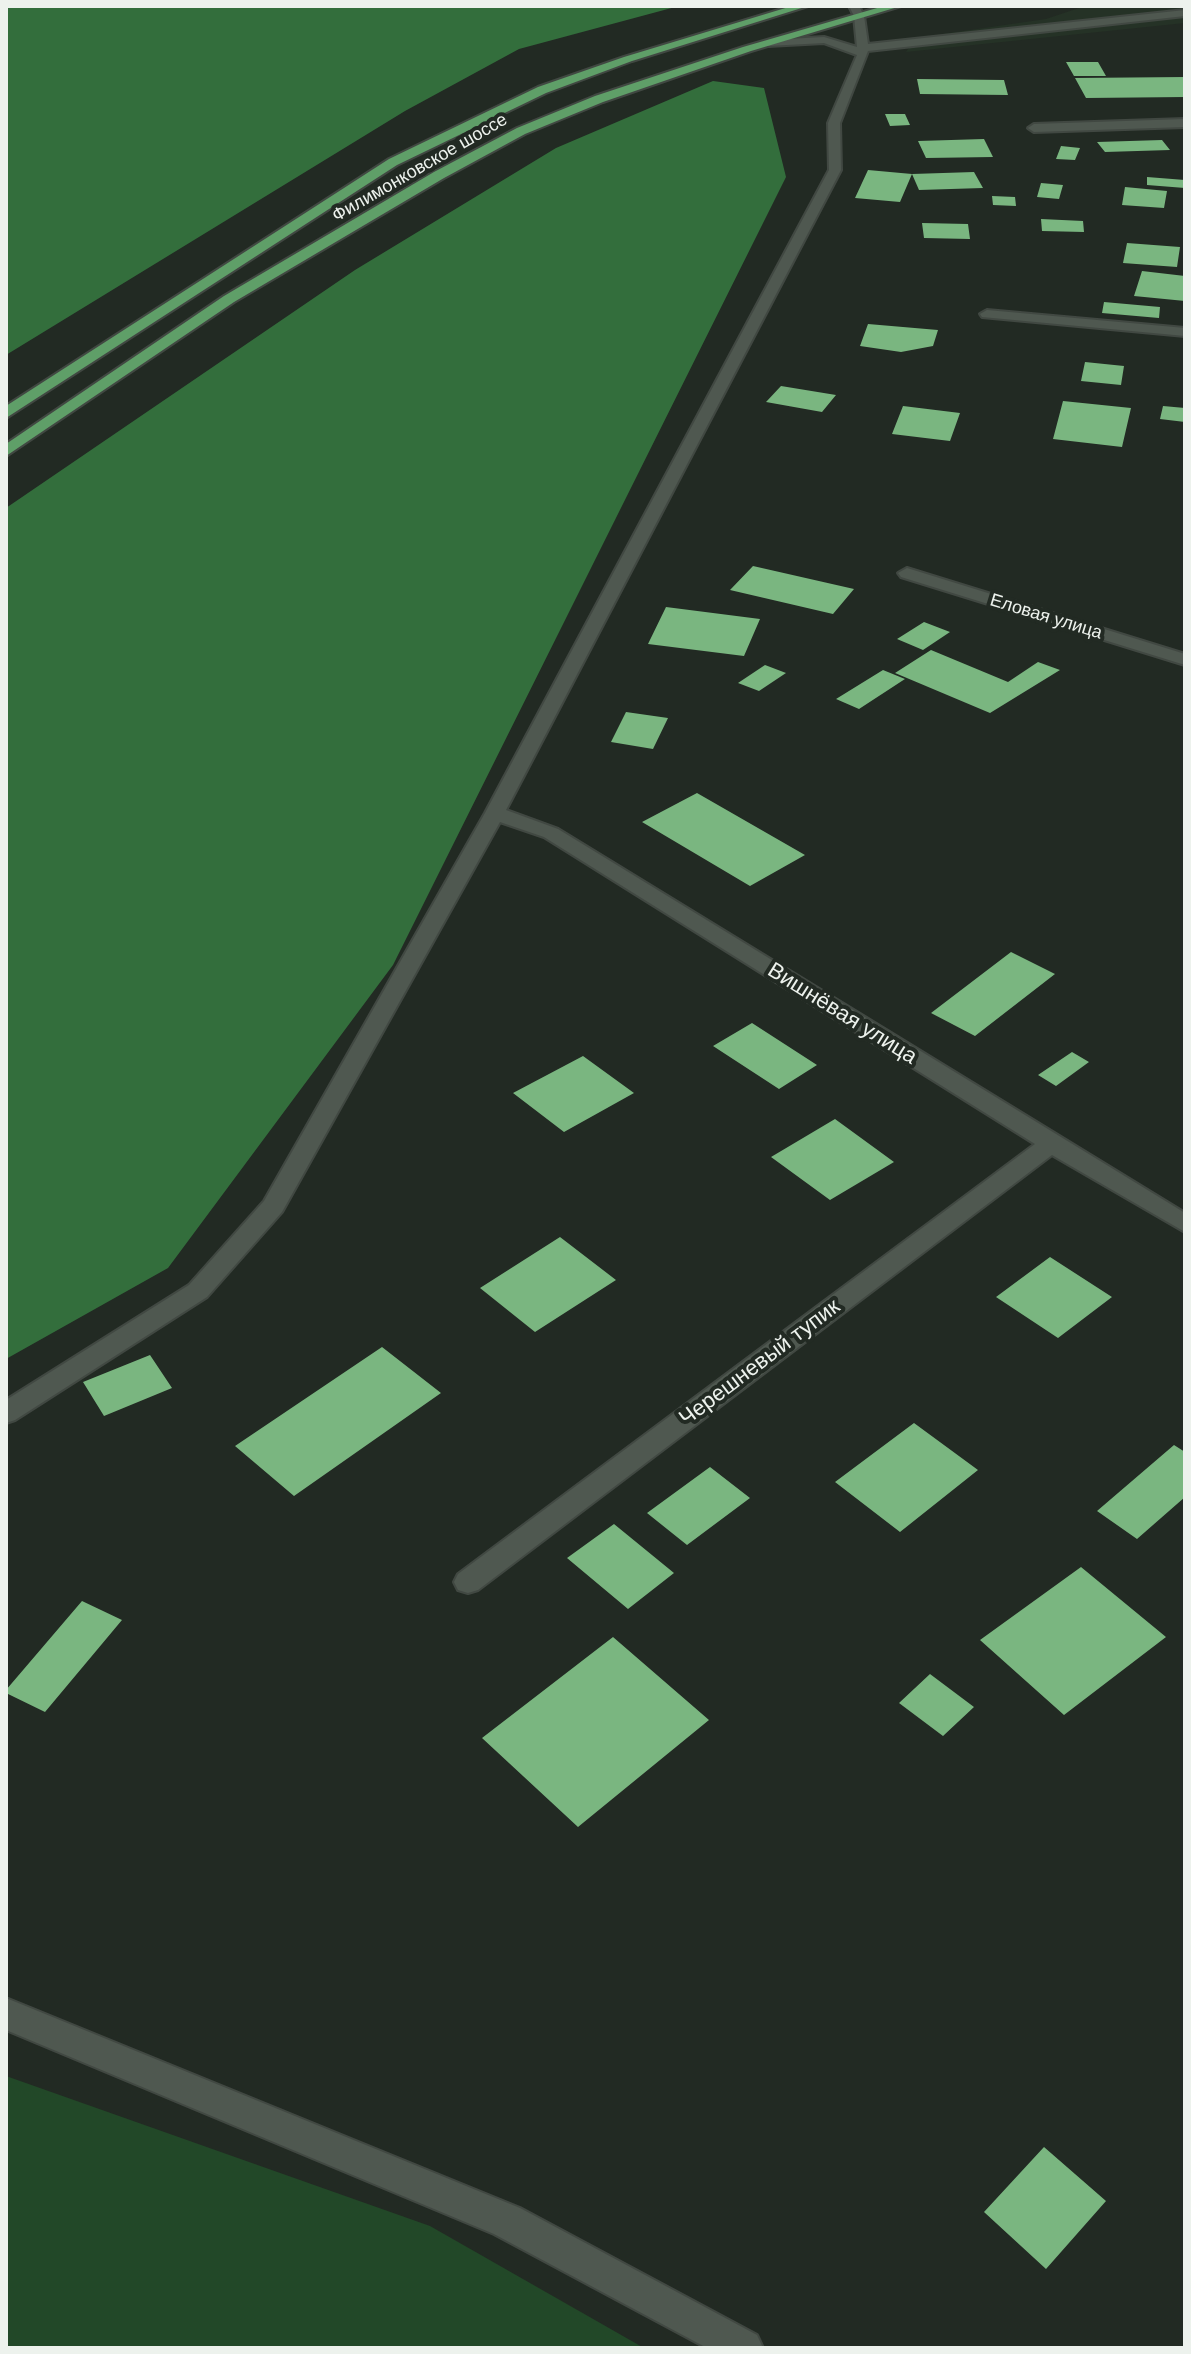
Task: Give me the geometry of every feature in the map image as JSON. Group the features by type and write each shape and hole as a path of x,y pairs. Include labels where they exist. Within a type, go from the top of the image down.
{"main road":[{"name":"Филимонковское шоссе","path":"6,413 193,289 406,155 542,90 628,59 803,6"},
{"name":"Филимонковское шоссе","path":"6,451 229,299 439,175 508,138 599,99 857,11 896,6"}],"street":[{"path":"6,1413 198,1291 273,1206 495,813 835,170 834,123 863,51 857,11"},
{"path":"768,43 824,40 863,51 1185,13"},
{"path":"1034,128 1185,123"},
{"path":"987,314 1185,332"},
{"name":"Еловая улица","path":"907,573 1185,660"},
{"name":"Вишнёвая улица","path":"495,813 551,833 1185,1224"},
{"name":"Черешневый тупик","path":"468,1582 1051,1144"},
{"path":"6,2014 507,2221 744,2348"}],"shaded area":[{"path":"1085,6 1185,6 1185,23 906,52 915,38 1046,19"}],"green space":[{"path":"6,6 679,6 519,49 405,111 6,355"},
{"path":"713,81 764,88 786,177 393,965 168,1268 6,1359 6,508 355,270 556,148"},
{"path":"6,2076 430,2226 644,2348 6,2348"}],"building":[{"path":"1066,62 1098,62 1106,76 1074,76"},
{"path":"1185,77 1185,97 1086,98 1075,78"},
{"path":"917,79 1004,80 1008,95 920,94"},
{"path":"885,114 905,114 910,125 890,126"},
{"path":"984,139 993,157 926,158 918,141"},
{"path":"1162,140 1170,150 1105,152 1097,142"},
{"path":"1061,146 1080,148 1075,160 1056,159"},
{"path":"868,170 912,174 900,202 855,198"},
{"path":"974,172 983,188 919,190 912,174"},
{"path":"1147,177 1185,180 1185,188 1147,185"},
{"path":"1041,183 1063,185 1059,199 1037,197"},
{"path":"1125,187 1167,191 1164,208 1122,205"},
{"path":"992,196 1015,197 1016,206 993,205"},
{"path":"1041,219 1083,221 1084,232 1042,231"},
{"path":"922,223 968,224 970,239 924,238"},
{"path":"1127,243 1180,247 1177,267 1123,263"},
{"path":"1142,271 1185,276 1185,301 1134,296"},
{"path":"1104,302 1160,307 1159,318 1102,313"},
{"path":"868,324 938,330 933,346 901,352 860,346"},
{"path":"1085,362 1124,366 1121,385 1081,381"},
{"path":"781,386 836,395 822,412 766,402"},
{"path":"1063,401 1131,408 1122,447 1053,439"},
{"path":"903,406 960,413 950,441 892,434"},
{"path":"1163,406 1185,408 1185,422 1160,419"},
{"path":"753,566 854,589 833,614 730,590"},
{"path":"666,607 760,619 744,656 648,644"},
{"path":"924,622 950,632 923,650 897,639"},
{"path":"931,650 1008,682 1038,662 1060,670 990,713 895,673"},
{"path":"765,665 786,673 759,691 738,683"},
{"path":"883,670 905,679 859,709 836,699"},
{"path":"626,712 668,718 653,749 611,742"},
{"path":"697,793 805,855 750,886 642,822"},
{"path":"1011,952 1055,974 975,1036 931,1013"},
{"path":"752,1023 817,1065 779,1089 713,1046"},
{"path":"1072,1052 1089,1062 1056,1086 1038,1075"},
{"path":"583,1056 634,1093 564,1132 513,1093"},
{"path":"835,1119 894,1162 830,1200 771,1157"},
{"path":"560,1237 616,1280 535,1332 480,1288"},
{"path":"1050,1257 1112,1297 1058,1338 996,1297"},
{"path":"382,1347 441,1393 294,1496 235,1446"},
{"path":"150,1355 172,1388 104,1416 83,1382"},
{"path":"914,1423 978,1470 900,1532 835,1482"},
{"path":"1174,1445 1185,1452 1185,1497 1137,1539 1097,1511"},
{"path":"710,1467 750,1498 687,1545 647,1513"},
{"path":"614,1524 674,1573 628,1609 567,1558"},
{"path":"1081,1567 1166,1637 1064,1715 980,1640"},
{"path":"82,1601 122,1620 45,1712 6,1693 6,1690"},
{"path":"613,1637 709,1720 578,1827 482,1738"},
{"path":"930,1674 974,1707 943,1736 899,1703"},
{"path":"1044,2147 1106,2201 1046,2269 984,2212"}]}
